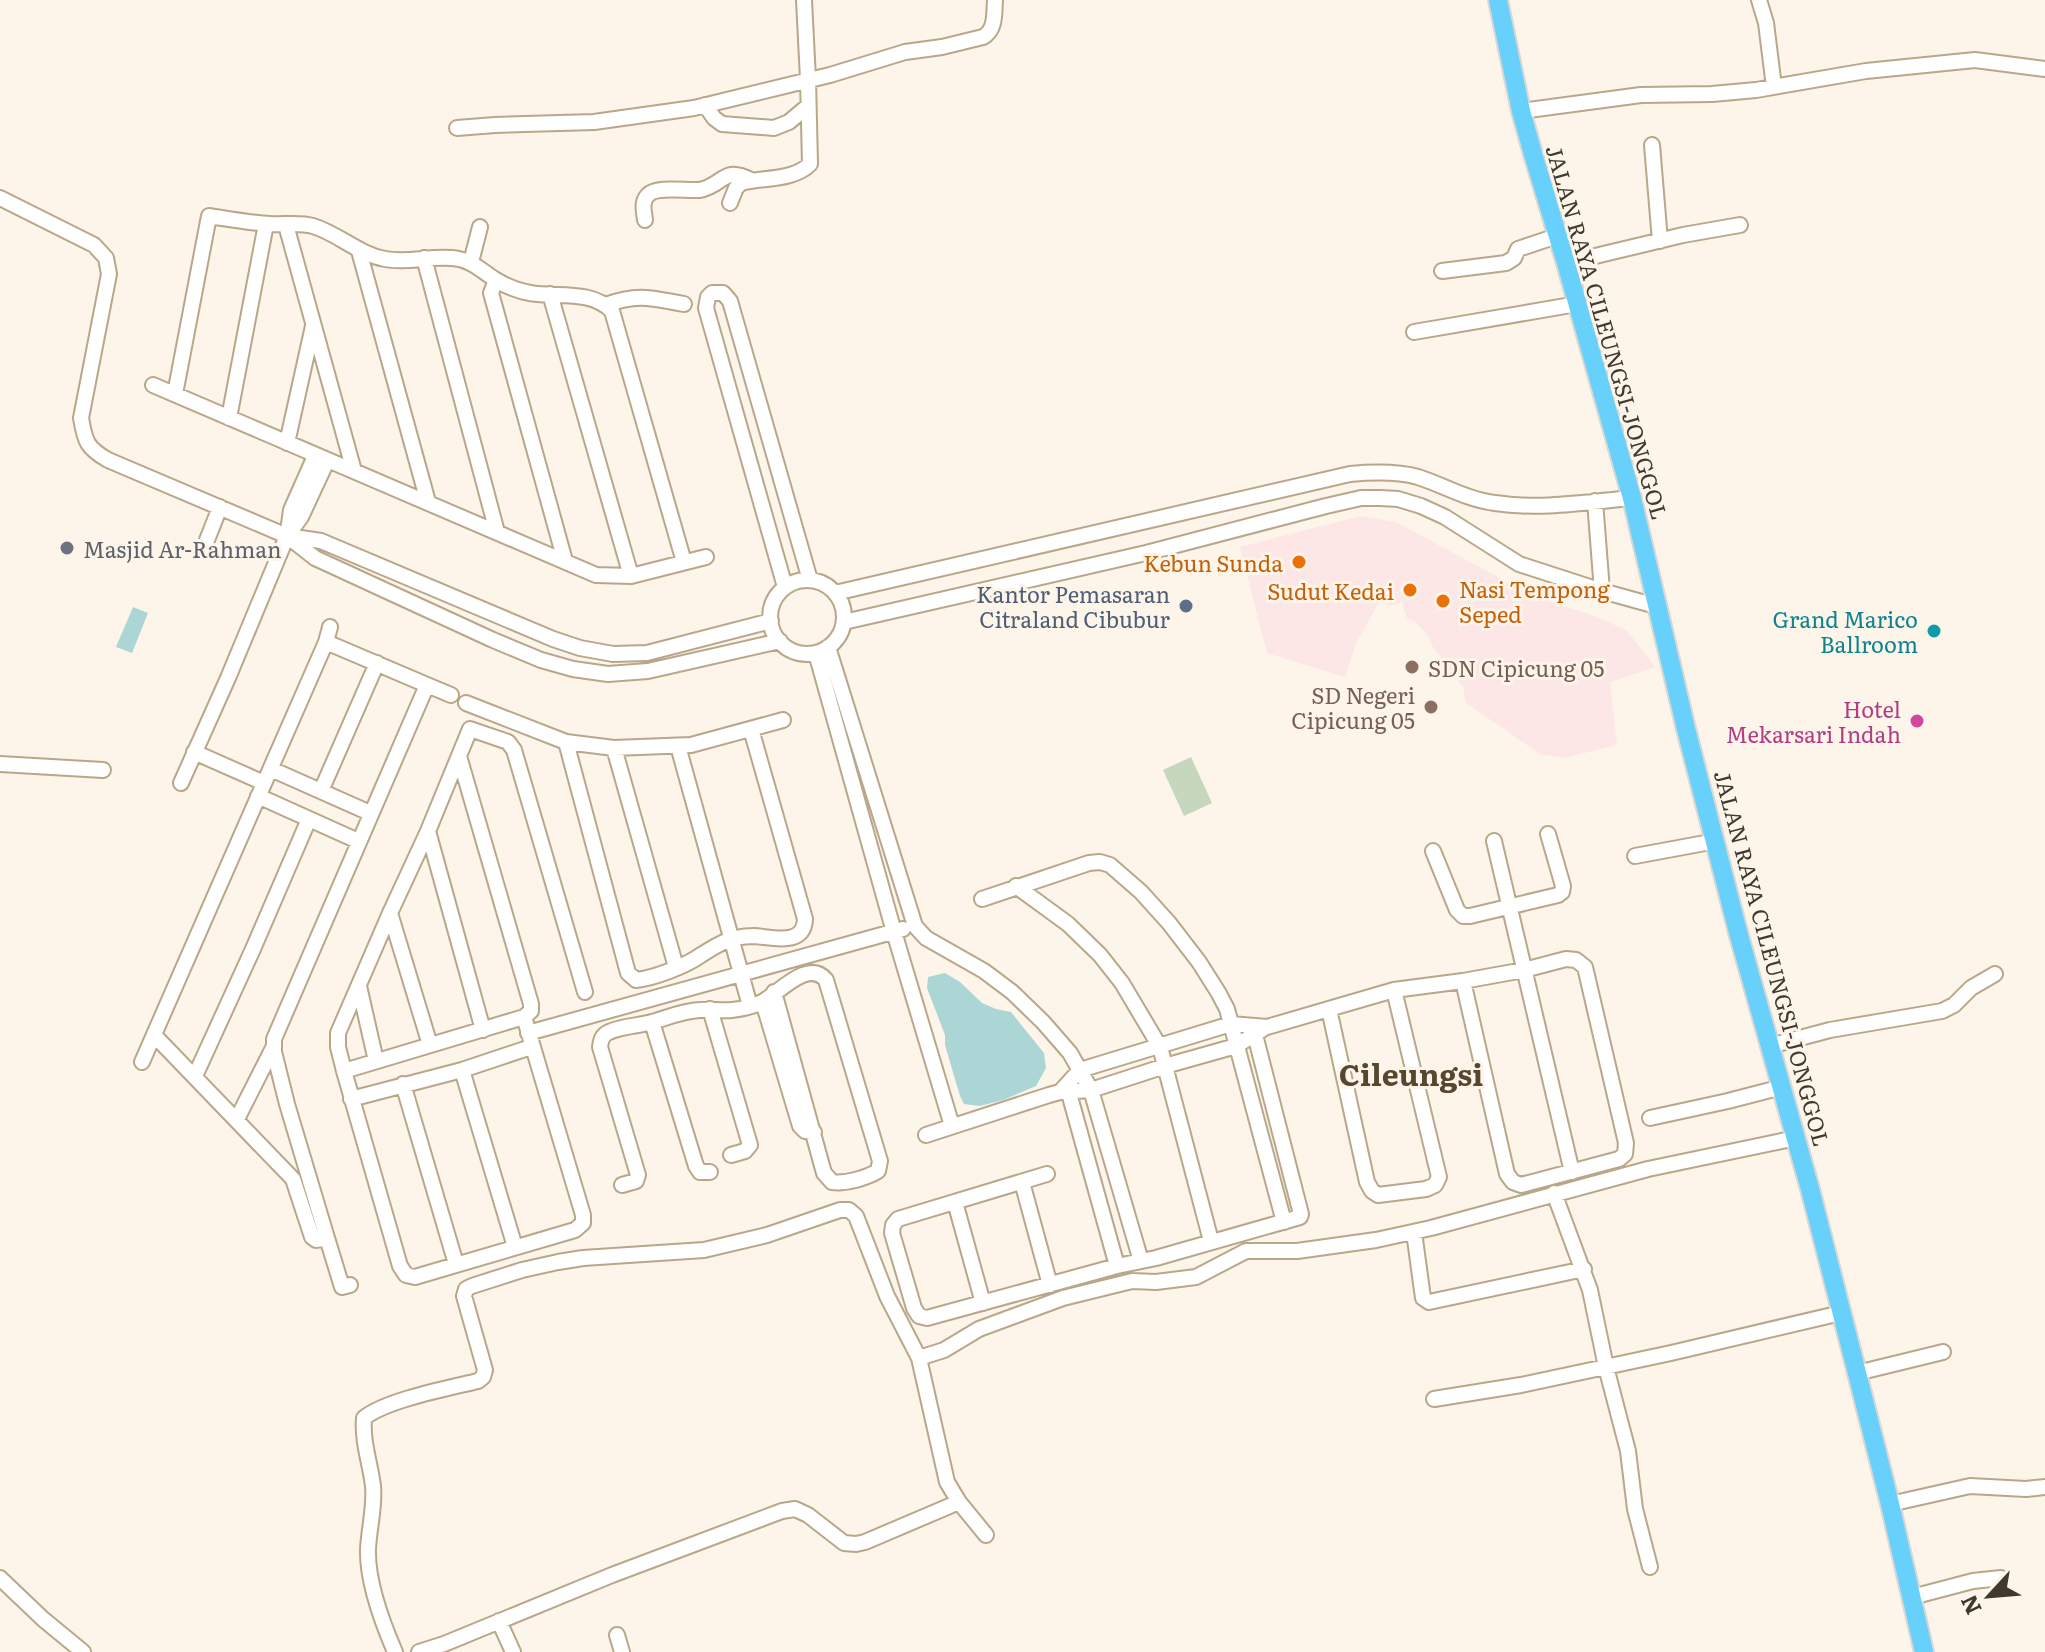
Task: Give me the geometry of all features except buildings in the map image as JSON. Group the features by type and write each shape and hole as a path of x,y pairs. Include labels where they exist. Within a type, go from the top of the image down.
{"main road":[{"name":"JALAN RAYA CILEUNGSI-JONGGOL","path":"1498,0 1521,111 1632,498 1716,841 1857,1373 1924,1652"}],"street":[{"path":"730,203 741,183 802,171 810,164 804,0"},
{"path":"457,128 594,122 705,105 830,75 905,52 983,37 991,29 995,0"},
{"path":"1759,0 1766,23 1774,87"},
{"path":"1521,111 1641,95 1712,94 1866,71 1975,60 2045,69"},
{"path":"705,105 722,124 774,128 789,122 808,106"},
{"path":"1652,145 1660,241"},
{"path":"645,220 643,206 646,195 651,192 712,187 729,174 752,180"},
{"path":"0,198 94,245 106,258 109,274 81,418 84,438 92,451 287,536 315,558 493,640 541,660 573,669 608,674 648,671 780,641"},
{"path":"175,394 209,216 266,224 310,225 336,236 359,251 386,259 455,258 471,262 511,288 531,293 575,295 605,305 612,311 684,562"},
{"path":"229,418 266,224"},
{"path":"286,225 354,471"},
{"path":"1566,263 1740,225"},
{"path":"471,262 480,227"},
{"path":"1442,271 1506,263 1514,258 1518,249 1557,236"},
{"path":"359,251 428,502"},
{"path":"424,258 497,532"},
{"path":"496,280 491,293 565,561"},
{"path":"785,587 706,308 712,293 723,293 730,301 810,580"},
{"path":"550,294 631,576"},
{"path":"605,305 640,297 684,304"},
{"path":"1414,332 1577,304"},
{"path":"287,443 313,325"},
{"path":"153,385 596,575 631,576 706,557"},
{"path":"181,783 287,536 291,510 321,458"},
{"path":"835,593 1350,474 1378,472 1416,477 1493,503 1535,506 1632,498"},
{"path":"844,622 1146,553 1361,498 1398,499 1421,506 1445,517 1519,564 1656,606"},
{"path":"1595,501 1602,591"},
{"path":"207,540 220,507"},
{"path":"1202,509 1209,535"},
{"path":"1105,532 1110,559"},
{"path":"287,536 321,541 553,639 613,654 647,653 771,621"},
{"path":"810,580 824,584 835,593 843,606 844,622 839,636 822,650 799,653 780,641 771,621 774,602 785,587 810,580"},
{"path":"142,1062 330,627"},
{"path":"326,642 451,695"},
{"path":"822,650 915,926 926,938 984,971 1012,992 1070,1053 1091,1090 1141,1261"},
{"path":"321,791 377,663"},
{"path":"237,1119 274,1046 277,1029 427,685"},
{"path":"466,703 566,742 614,748 691,745 783,720"},
{"path":"839,707 894,932 952,1126"},
{"path":"524,1017 583,1223 575,1230 415,1277 406,1275 400,1266 351,1099 338,1047 338,1033 470,729 508,742 514,750 585,992"},
{"path":"566,742 628,973 636,980 689,962 731,939 753,936 785,940 799,934 804,927 805,919 751,729"},
{"path":"622,1185 636,1181 638,1175 600,1047 602,1037 608,1032 675,1013 730,1010 763,1000 792,980 813,973 820,973 826,980 880,1161 878,1171 873,1174 840,1183 832,1182 824,1173 814,1132 805,1131 800,1126 763,1000 741,974 678,746"},
{"path":"614,748 676,967"},
{"path":"194,752 264,783 309,819 358,841"},
{"path":"344,1071 524,1017 531,1011 459,756"},
{"path":"0,764 103,770"},
{"path":"264,783 321,791 370,813"},
{"path":"195,1076 309,819"},
{"path":"428,831 483,1030"},
{"path":"1433,851 1460,914 1470,916 1562,892 1548,834"},
{"path":"1494,841 1572,1172"},
{"path":"1635,856 1716,841"},
{"path":"982,899 1100,862 1117,870 1160,913 1199,962 1227,1009 1284,1222"},
{"path":"1016,886 1068,924 1100,955 1122,983 1160,1047 1211,1241"},
{"path":"390,913 430,1045"},
{"path":"351,1099 462,1070 530,1040 741,974 915,926"},
{"path":"926,1135 1066,1089 1091,1090 1236,1046 1259,1029 1394,990 1463,981 1566,959 1576,960 1585,967 1626,1143 1625,1154 1619,1159 1521,1185 1513,1182 1507,1174 1463,981"},
{"path":"1770,1046 1830,1030 1942,1011 1995,974"},
{"path":"359,986 376,1061"},
{"path":"1329,1009 1367,1182 1378,1195 1426,1189 1435,1185 1439,1177 1394,990"},
{"path":"710,1009 750,1145 745,1151 731,1155"},
{"path":"652,1022 696,1166 700,1172 710,1172"},
{"path":"1066,1089 1080,1070 1231,1024 1259,1029"},
{"path":"1047,1174 898,1219 892,1233 919,1316 927,1318 1296,1219 1301,1214 1259,1029"},
{"path":"154,1035 237,1119 300,1176"},
{"path":"274,1046 300,1176 327,1238 342,1287 350,1285"},
{"path":"462,1070 515,1247"},
{"path":"403,1084 456,1264"},
{"path":"1650,1118 1782,1087"},
{"path":"1066,1089 1117,1266"},
{"path":"919,1358 944,1350 979,1329 1063,1298 1132,1281 1156,1282 1196,1277 1246,1251 1297,1251 1376,1240 1662,1166 1796,1138"},
{"path":"1022,1182 1050,1285"},
{"path":"1554,1193 1590,1290 1628,1451 1635,1509 1650,1567"},
{"path":"955,1202 983,1303"},
{"path":"395,1652 371,1579 368,1553 373,1501 364,1446 364,1418 371,1412 413,1397 478,1381 483,1377 485,1370 464,1296 466,1289 522,1270 583,1258 704,1250 849,1210 856,1216 887,1296 919,1358 947,1482 986,1535"},
{"path":"1414,1232 1423,1298 1429,1302 1584,1269"},
{"path":"1434,1399 1521,1385 1841,1313"},
{"path":"1857,1373 1943,1352"},
{"path":"1890,1504 1970,1486 2045,1487"},
{"path":"419,1652 782,1511 795,1509 808,1515 844,1543 856,1544 959,1502"},
{"path":"0,1578 83,1652"},
{"path":"1912,1597 1973,1581 2001,1578"},
{"path":"499,1621 513,1652"},
{"path":"617,1635 622,1652"}],"shaded area":[{"path":"1361,516 1396,522 1535,597 1592,615 1626,630 1656,667 1610,682 1617,745 1564,758 1540,754 1466,703 1463,687 1433,647 1428,635 1407,618 1402,602 1390,606 1380,601 1356,643 1345,677 1267,653 1240,547"}],"green space":[{"path":"1191,757 1212,803 1184,816 1163,770"}],"water":[{"path":"133,607 148,613 132,653 116,647"},
{"path":"945,973 960,982 982,1003 1011,1012 1044,1053 1046,1068 1036,1086 980,1106 964,1104 945,1045 945,1035 927,988 928,977"}],"place":[{"name":"Masjid Ar-Rahman","path":"67,548"},
{"name":"Kebun Sunda","path":"1299,562"},
{"name":"Sudut Kedai","path":"1410,590"},
{"name":"Nasi Tempong Seped","path":"1443,601"},
{"name":"Kantor Pemasaran Citraland Cibubur","path":"1186,606"},
{"name":"Grand Marico Ballroom","path":"1934,631"},
{"name":"SDN Cipicung 05","path":"1412,667"},
{"name":"SD Negeri Cipicung 05","path":"1431,707"},
{"name":"Hotel Mekarsari Indah","path":"1917,721"}],"district":[{"name":"Cileungsi","path":"1411,1073"}]}
